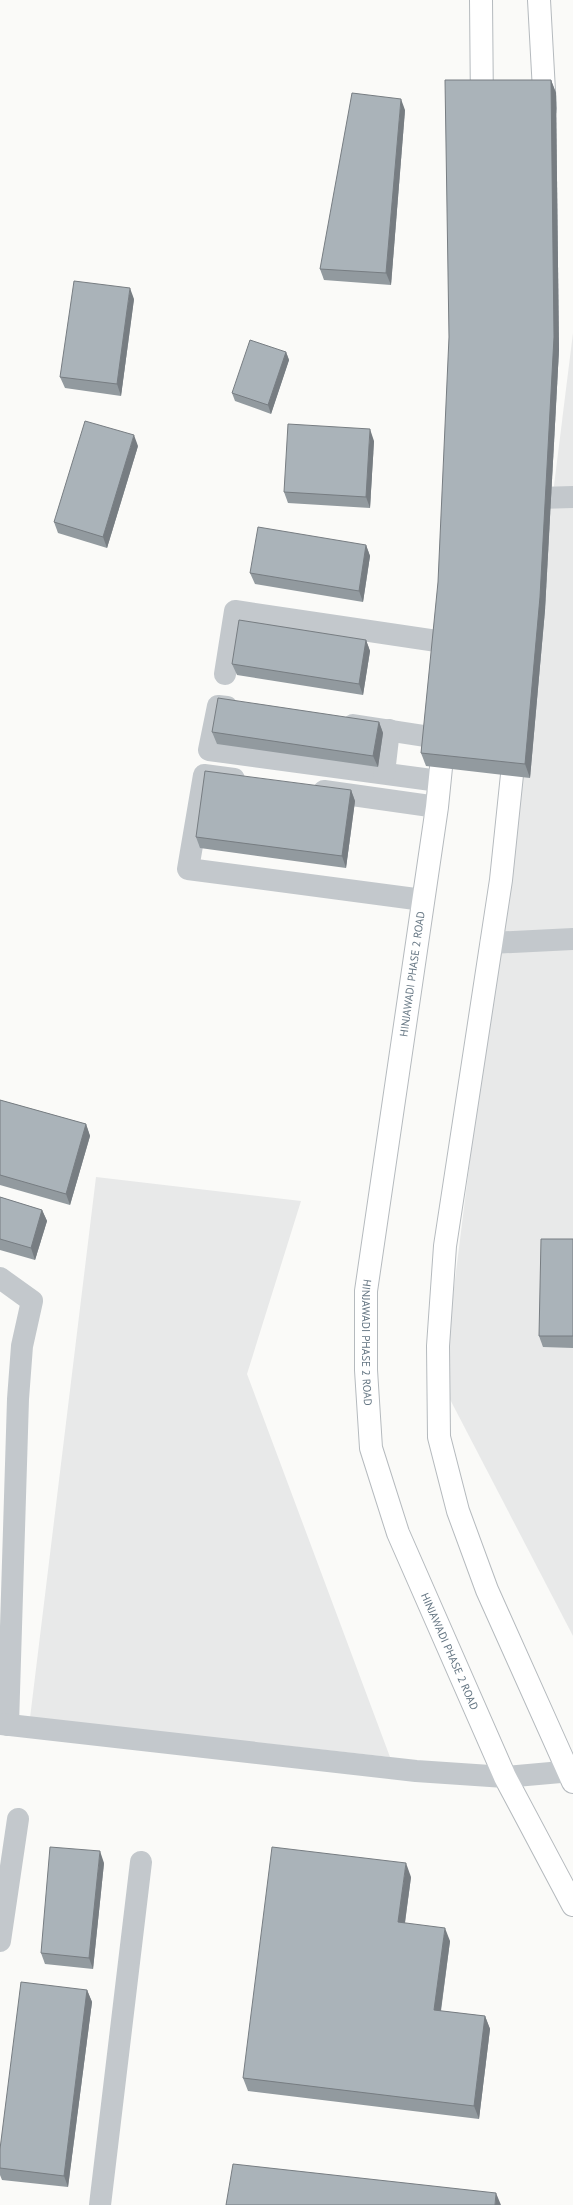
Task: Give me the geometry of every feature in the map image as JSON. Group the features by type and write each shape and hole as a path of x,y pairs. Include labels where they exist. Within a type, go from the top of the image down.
{"main road":[{"path":"481,0 482,130"},
{"path":"539,0 546,130"},
{"path":"537,521 541,474"},
{"path":"517,497 539,498"},
{"path":"456,652 459,621"},
{"name":"HINJAWADI PHASE 2 ROAD","path":"447,716 437,807 366,1291 366,1370 371,1448 398,1533 505,1777 573,1905"},
{"path":"517,726 500,880 446,1246 438,1346 439,1437 458,1511 487,1590 571,1775"}],"street":[{"path":"539,498 573,497"},
{"path":"225,674 235,611 456,652"},
{"path":"249,710 218,706 209,750 439,781"},
{"path":"334,722 444,739"},
{"path":"384,773 388,730"},
{"path":"251,781 204,775 188,868 423,900"},
{"path":"305,789 437,807"},
{"path":"491,943 573,939"},
{"path":"0,1278 32,1301 22,1346 18,1399 4,1724 262,1755 416,1771 505,1777 571,1775"},
{"path":"0,1941 18,1819"},
{"path":"100,2205 141,1862"}],"shaded area":[{"path":"573,333 573,1636 442,1384"},
{"path":"96,1177 301,1201 247,1374 390,1757 30,1718"}],"building":[{"path":"445,80 551,80 554,337 540,597 525,764 421,753 438,582 449,337"},
{"path":"352,93 401,99 386,273 320,269"},
{"path":"74,281 130,288 117,384 60,377"},
{"path":"250,340 286,352 268,405 232,393"},
{"path":"85,421 134,435 103,537 54,522"},
{"path":"288,424 370,429 366,497 284,492"},
{"path":"258,527 366,545 359,591 250,573"},
{"path":"239,620 366,640 359,684 232,664"},
{"path":"218,698 379,722 373,756 212,732"},
{"path":"205,771 351,790 342,856 196,837"},
{"path":"0,1100 86,1124 66,1194 0,1175"},
{"path":"0,1197 42,1210 31,1248 0,1239"},
{"path":"541,1239 573,1239 573,1336 539,1336"},
{"path":"50,1847 100,1851 89,1958 41,1953"},
{"path":"272,1847 406,1863 398,1922 445,1928 434,2010 485,2016 474,2106 243,2078"},
{"path":"21,1982 87,1990 64,2176 0,2168 0,2149"},
{"path":"233,2164 496,2193 495,2205 226,2205"}]}
